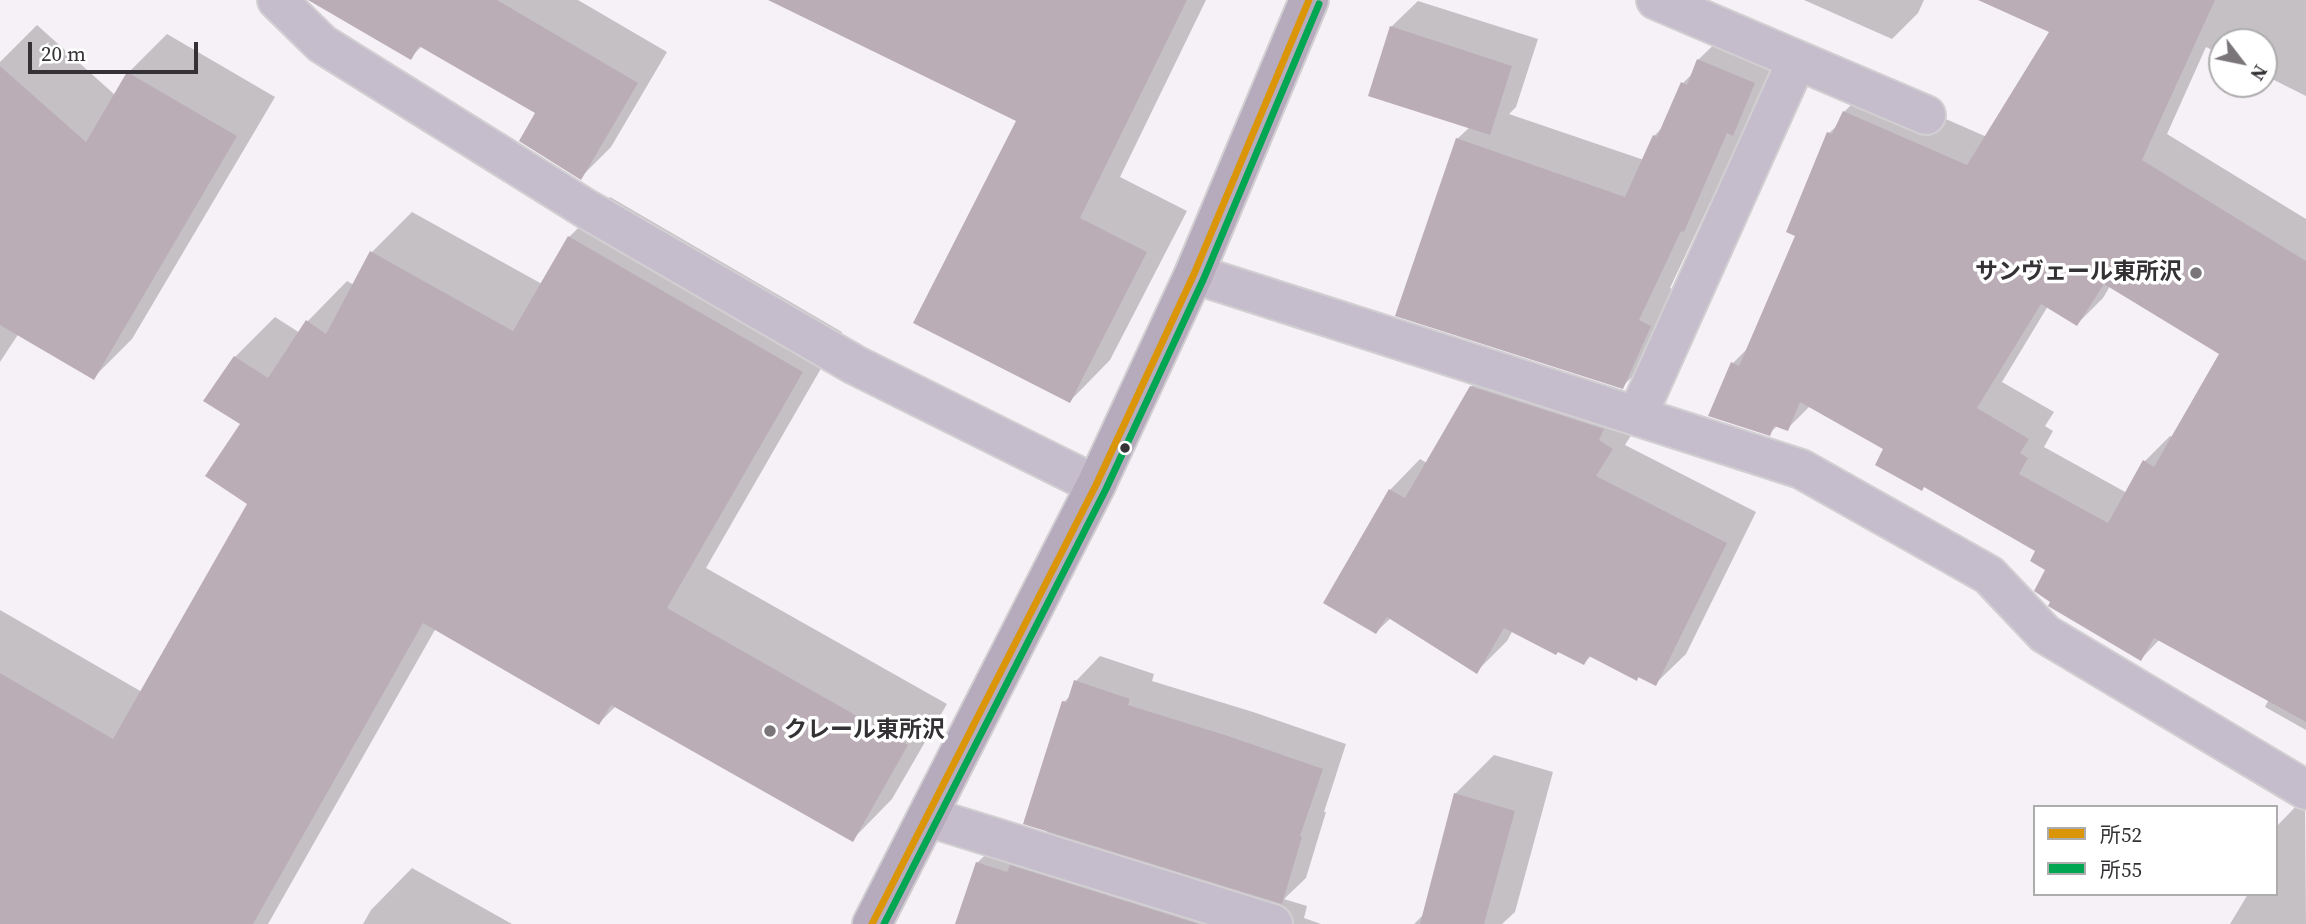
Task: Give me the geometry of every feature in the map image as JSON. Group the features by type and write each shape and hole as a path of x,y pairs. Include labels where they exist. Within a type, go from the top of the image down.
{"main road":[{"path":"872,924 1096,485 1194,274 1309,0"}],"street":[{"path":"278,0 322,44 588,210 855,365 1096,485"},
{"path":"1657,0 1926,115"},
{"path":"1637,416 1797,60"},
{"path":"1194,274 1801,469 1989,575 2045,634 2306,790"},
{"path":"928,817 1273,924"}],"building":[{"path":"308,0 497,0 638,83 581,180 519,141 535,113 419,46 411,60"},
{"path":"768,0 1187,0 1080,218 1147,252 1070,403 913,323 1016,121"},
{"path":"1978,0 2215,0 2142,160 2306,261 2306,722 2154,638 2141,661 2048,606 2050,602 2034,591 2045,570 2030,561 2035,551 1924,487 1922,491 1875,465 1883,449 1800,402 1788,431 1774,426 1770,436 1708,416 1731,362 1739,366 1795,236 1786,232 1827,132 1832,134 1843,111 1967,165 2049,32","holes":["2104,284 2219,354 2154,467 2143,460 2108,523 2019,474 2028,458 2020,453 2029,439 1977,408 2041,304 2077,326"]},
{"path":"1390,26 1512,66 1490,135 1368,96"},
{"path":"1697,59 1755,83 1733,136 1727,133 1684,232 1681,231 1639,320 1651,326 1623,389 1395,316 1456,138 1625,197 1653,135 1657,137 1681,82 1687,85"},
{"path":"0,66 86,142 127,72 237,136 94,380 0,325"},
{"path":"568,236 803,372 667,608 908,745 853,842 611,705 599,725 423,623 253,924 0,924 0,673 113,739 247,504 205,476 240,424 203,401 234,356 268,378 306,320 326,334 370,251 513,331"},
{"path":"1470,386 1604,429 1599,440 1613,449 1596,476 1727,543 1656,686 1638,677 1637,681 1589,656 1584,665 1558,652 1556,655 1504,628 1477,674 1387,617 1376,634 1323,603 1389,489 1405,498"},
{"path":"1074,680 1130,699 1128,705 1323,769 1300,836 1302,837 1282,904 1023,824 1062,701 1067,702"},
{"path":"1454,793 1515,811 1484,924 1420,924"},
{"path":"976,862 1007,872 1010,865 1199,924 955,924"}],"transit line":[{"name":"所52","path":"872,924 1096,485 1194,274 1309,0"},
{"name":"所55","path":"884,924 1106,489 1204,278 1319,4"}],"place":[{"name":"サンヴェール東所沢","path":"2196,273"},
{"name":"クレール東所沢","path":"770,731"}]}
